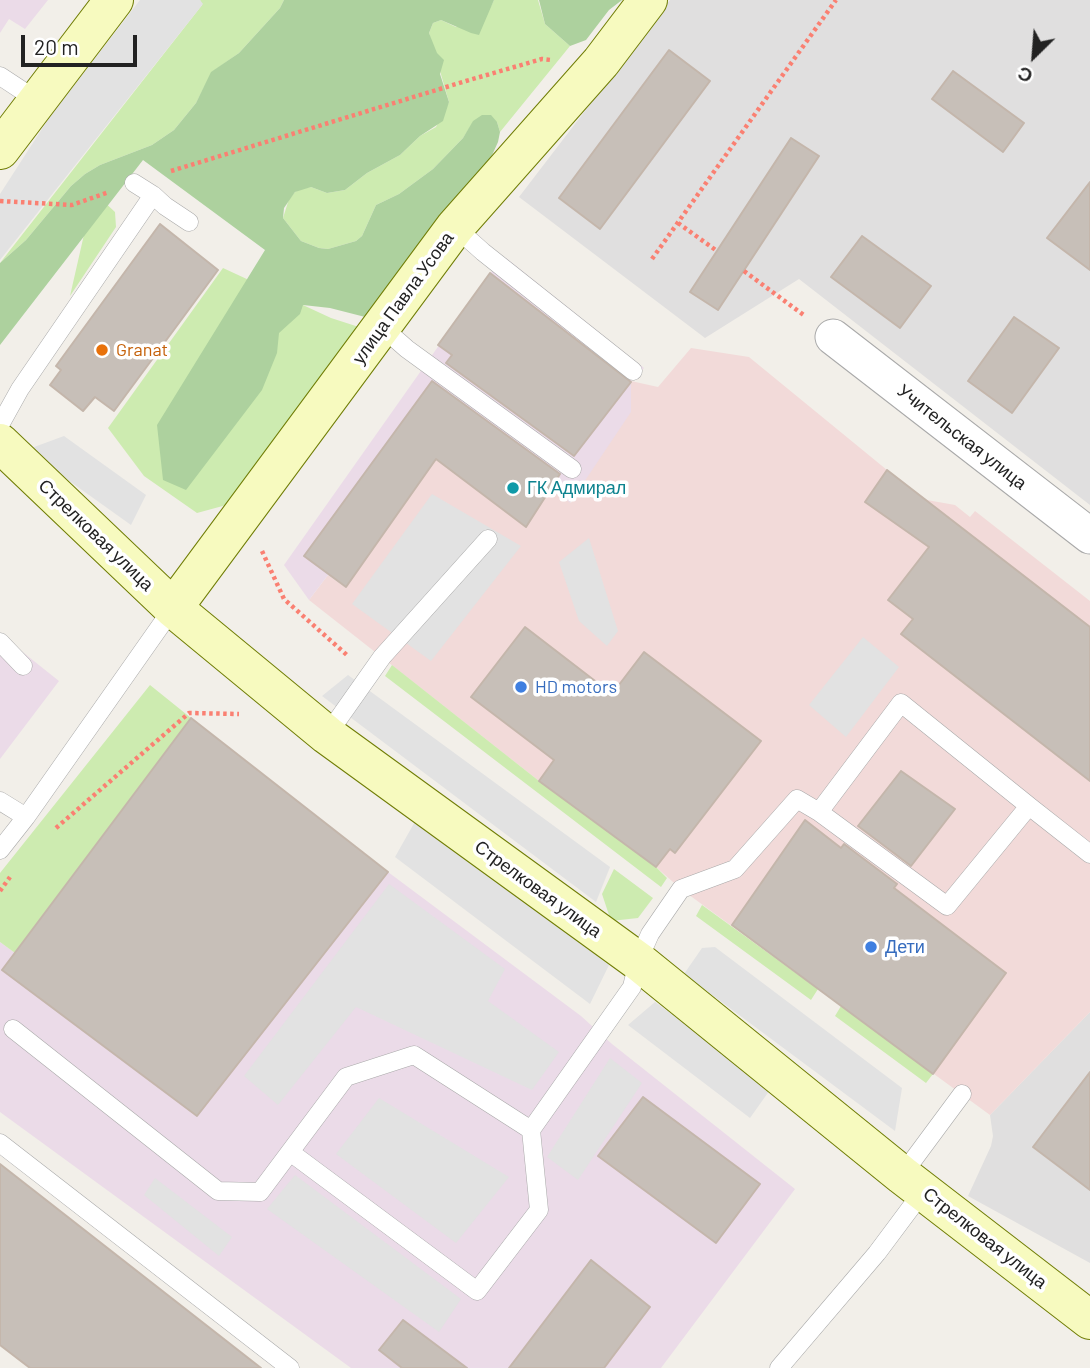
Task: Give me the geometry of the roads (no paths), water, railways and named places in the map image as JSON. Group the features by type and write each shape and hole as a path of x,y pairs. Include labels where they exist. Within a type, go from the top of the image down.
{"street":[{"path":"0,150 114,0"},
{"name":"улица Павла Усова","path":"173,608 455,227 601,62 648,0"},
{"name":"Учительская улица","path":"833,337 1090,536"},
{"name":"Стрелковая улица","path":"0,443 173,608 327,735 638,961 913,1183 1090,1320"}],"lane":[{"path":"0,76 38,101"},
{"path":"134,183 189,222"},
{"path":"0,425 20,389 153,195"},
{"path":"455,227 633,371"},
{"path":"382,327 407,349 572,469"},
{"path":"327,735 382,657 488,539"},
{"path":"3,846 173,608"},
{"path":"0,642 23,666"},
{"path":"819,812 901,703 1090,855"},
{"path":"290,1152 477,1291 539,1210 531,1130 632,987 638,961 650,934 681,889 735,869 797,799 819,812 947,906 1029,806"},
{"path":"0,801 26,817"},
{"path":"13,1029 218,1191 260,1192 346,1077 414,1055 531,1130"},
{"path":"779,1368 877,1253 962,1094"},
{"path":"0,1143 290,1368"}],"place":[{"name":"Granat","path":"102,350"},
{"name":"ГК Адмирал","path":"513,488"},
{"name":"HD motors","path":"521,687"},
{"name":"Дети","path":"871,947"}]}
